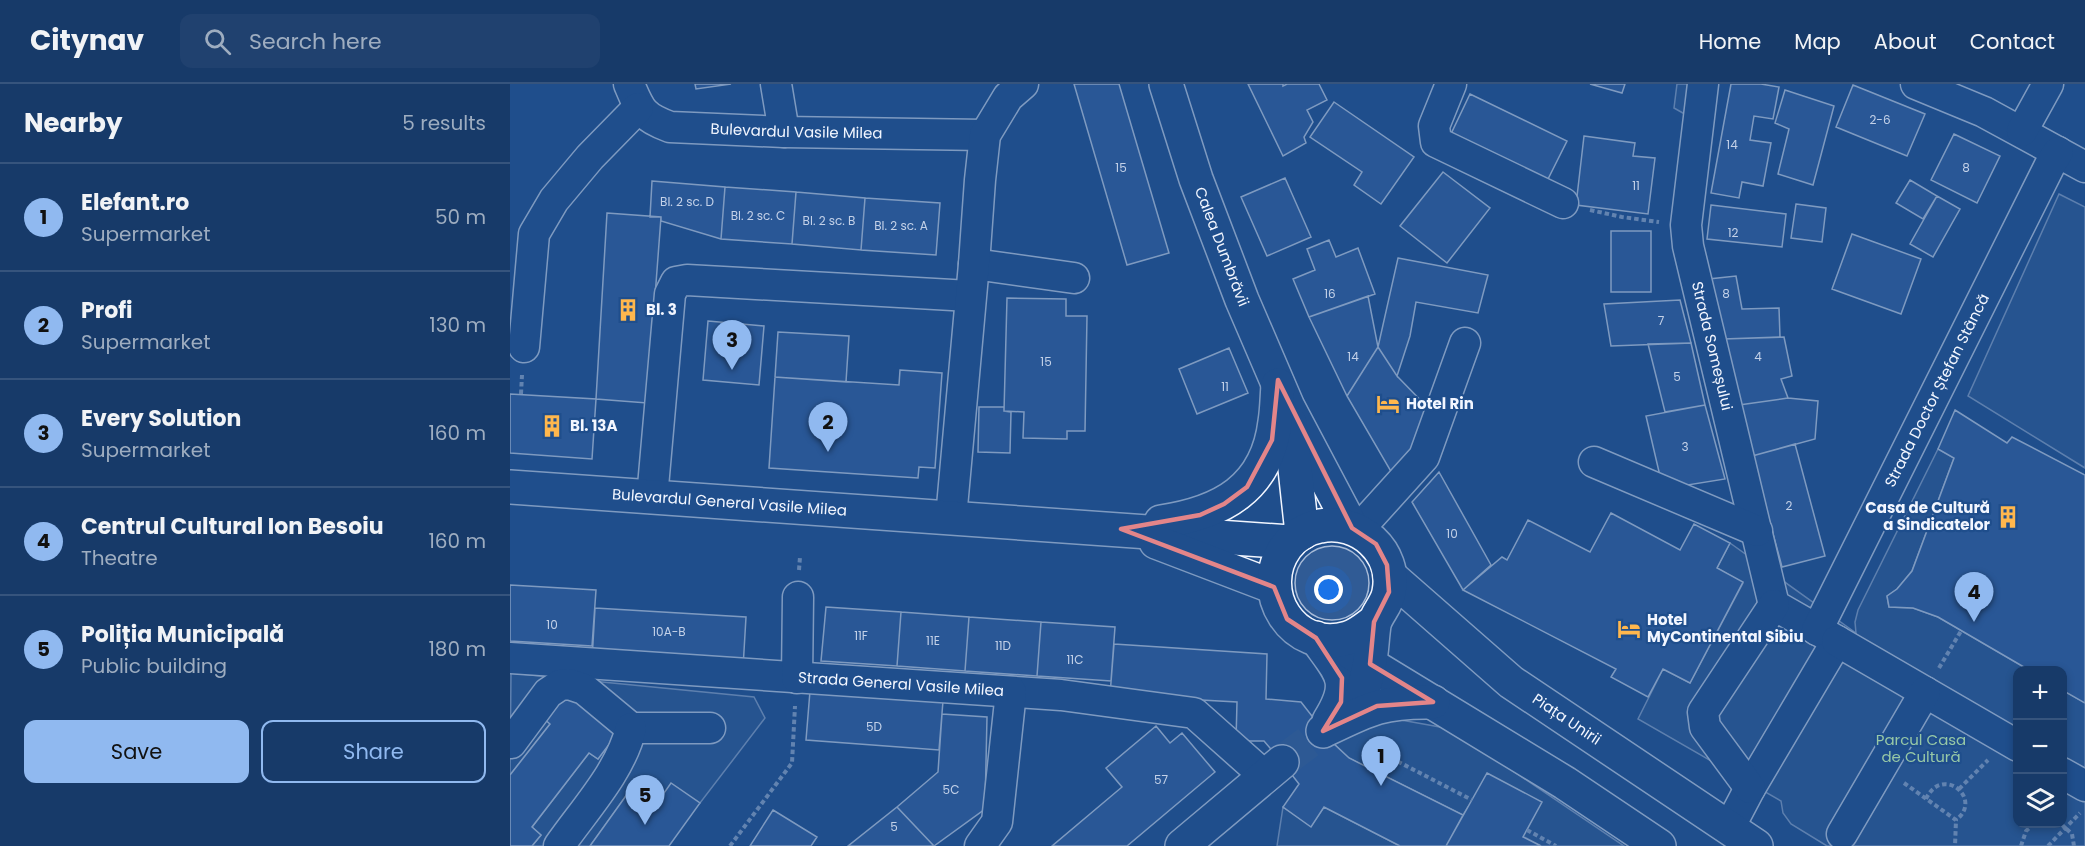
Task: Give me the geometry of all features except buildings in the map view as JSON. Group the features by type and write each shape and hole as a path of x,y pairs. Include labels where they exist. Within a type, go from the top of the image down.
{"main road":[{"name":"Calea Dumbrăvii","path":"1166,84 1200,190 1242,300 1283,394 1355,529"},
{"name":"Calea Dumbrăvii","path":"1283,394 1296,537"},
{"path":"1120,529 1200,514 1224,504 1247,487 1263,462 1272,440 1283,394"},
{"name":"Bulevardul General Vasile Milea","path":"510,487 1120,529 1296,537"},
{"path":"1323,639 1347,639 1362,632 1374,622 1384,608 1389,592 1388,565 1376,544 1355,529 1335,524 1318,526 1296,537 1277,563 1274,587 1276,598 1287,620 1305,634 1323,639 1433,702 1565,783 1659,846"},
{"name":"Bulevardul General Vasile Milea","path":"1120,529 1274,587"},
{"name":"Piața Unirii","path":"1390,576 1511,682 1756,846"},
{"path":"1367,723 1374,622"},
{"path":"1323,639 1342,678 1344,689 1341,702 1323,731 1367,723 1377,706 1392,703 1433,702"},
{"path":"1198,840 1274,769"}],"street":[{"path":"776,84 784,132"},
{"path":"951,518 980,180 986,135 1008,97 1023,84"},
{"path":"1451,84 1434,126 1436,142 1563,203"},
{"name":"Strada Someșului","path":"1703,84 1686,225 1688,246 1774,605"},
{"path":"1916,84 1984,112 2085,167"},
{"path":"2022,131 2048,84"},
{"path":"524,347 534,234 554,200 590,157 634,96"},
{"name":"Bulevardul Vasile Milea","path":"634,96 653,121 670,126 784,132 986,135"},
{"name":"Strada Doctor Ștefan Stâncă","path":"1827,635 1944,372 2049,165 2058,152"},
{"path":"974,264 1074,278"},
{"path":"652,498 670,294 676,282 698,280 970,296"},
{"path":"1355,529 1424,457 1465,343"},
{"path":"1594,462 1756,531"},
{"path":"797,678 798,597"},
{"path":"1750,788 1705,727 1703,712 1774,605 2012,743"},
{"path":"1729,828 1827,635"},
{"name":"Strada General Vasile Milea","path":"510,658 1061,695 1194,713 1274,769"},
{"path":"511,743 548,693 560,685 569,684 584,689 631,728 710,728"},
{"path":"980,846 997,822 1011,692"},
{"path":"1842,834 1925,692"},
{"path":"559,846 616,766 627,745 631,728"},
{"path":"2064,774 2085,786"}],"path":[{"path":"1622,218 1686,225"},
{"path":"1925,692 1961,631"},
{"path":"729,846 792,763 797,678"},
{"path":"1367,723 1393,759 1472,800"},
{"path":"1959,789 2012,743"},
{"path":"1882,766 1956,820"},
{"path":"1926,799 1936,786 1953,785 1959,789 1965,803 1964,810 1956,820 1955,846"},
{"path":"2074,846 2072,834 2067,827 2085,808"},
{"path":"2021,846 2026,831 2029,828"},
{"path":"2048,846 2066,828"},
{"path":"1527,830 1556,846"}],"highlighted area":[{"path":"1278,380 1352,528 1376,544 1387,565 1389,592 1374,622 1370,664 1433,702 1377,706 1323,731 1341,702 1342,678 1316,638 1287,619 1274,587 1121,529 1200,515 1224,504 1247,487 1272,440"}],"shaded area":[{"path":"1677,84 1701,84 1697,121 1674,108"},
{"path":"2059,194 2085,207 2085,468 1968,396"},
{"name":"Parcul Casa de Cultură","path":"1938,449 1954,458 1912,571 1897,589 1887,596 1889,607 1913,608 1938,617 2022,666 2013,666 2013,828 2067,828 2067,692 2085,703 2085,846 1827,846 1791,824 1783,813 1781,801 1638,719 1663,669 1690,683 1743,583 1717,568 1730,543 1856,633 1855,622 1858,610"},
{"path":"1325,546 1339,546 1353,552 1363,562 1369,576 1369,590 1363,604 1353,614 1339,620 1325,620 1311,614 1301,604 1295,590 1295,576 1301,562 1311,552"},
{"path":"511,673 754,697 765,718 700,803 662,796 638,779 590,846 532,846 541,835 532,827 589,753 598,759 617,734 550,724 510,775"},
{"path":"1401,720 1451,729 1624,846 1541,846 1468,807 1463,815 1349,758 1333,743 1379,721"},
{"path":"1283,807 1311,826 1324,807 1400,846 1277,846"}],"tunnel":[{"path":"1282,762 1323,731"}],"place":[{"name":"Bl. 3","path":"628,310"},
{"name":"Every Solution","path":"732,370"},
{"name":"Hotel Rin","path":"1388,404"},
{"name":"Bl. 13A","path":"552,426"},
{"name":"Profi","path":"828,452"},
{"name":"Casa de Cultură a Sindicatelor","path":"2008,517"},
{"name":"Centrul Cultural Ion Besoiu","path":"1974,622"},
{"name":"Hotel MyContinental Sibiu","path":"1629,629"},
{"name":"Elefant.ro","path":"1381,786"},
{"name":"Poliția Municipală","path":"645,825"}]}
